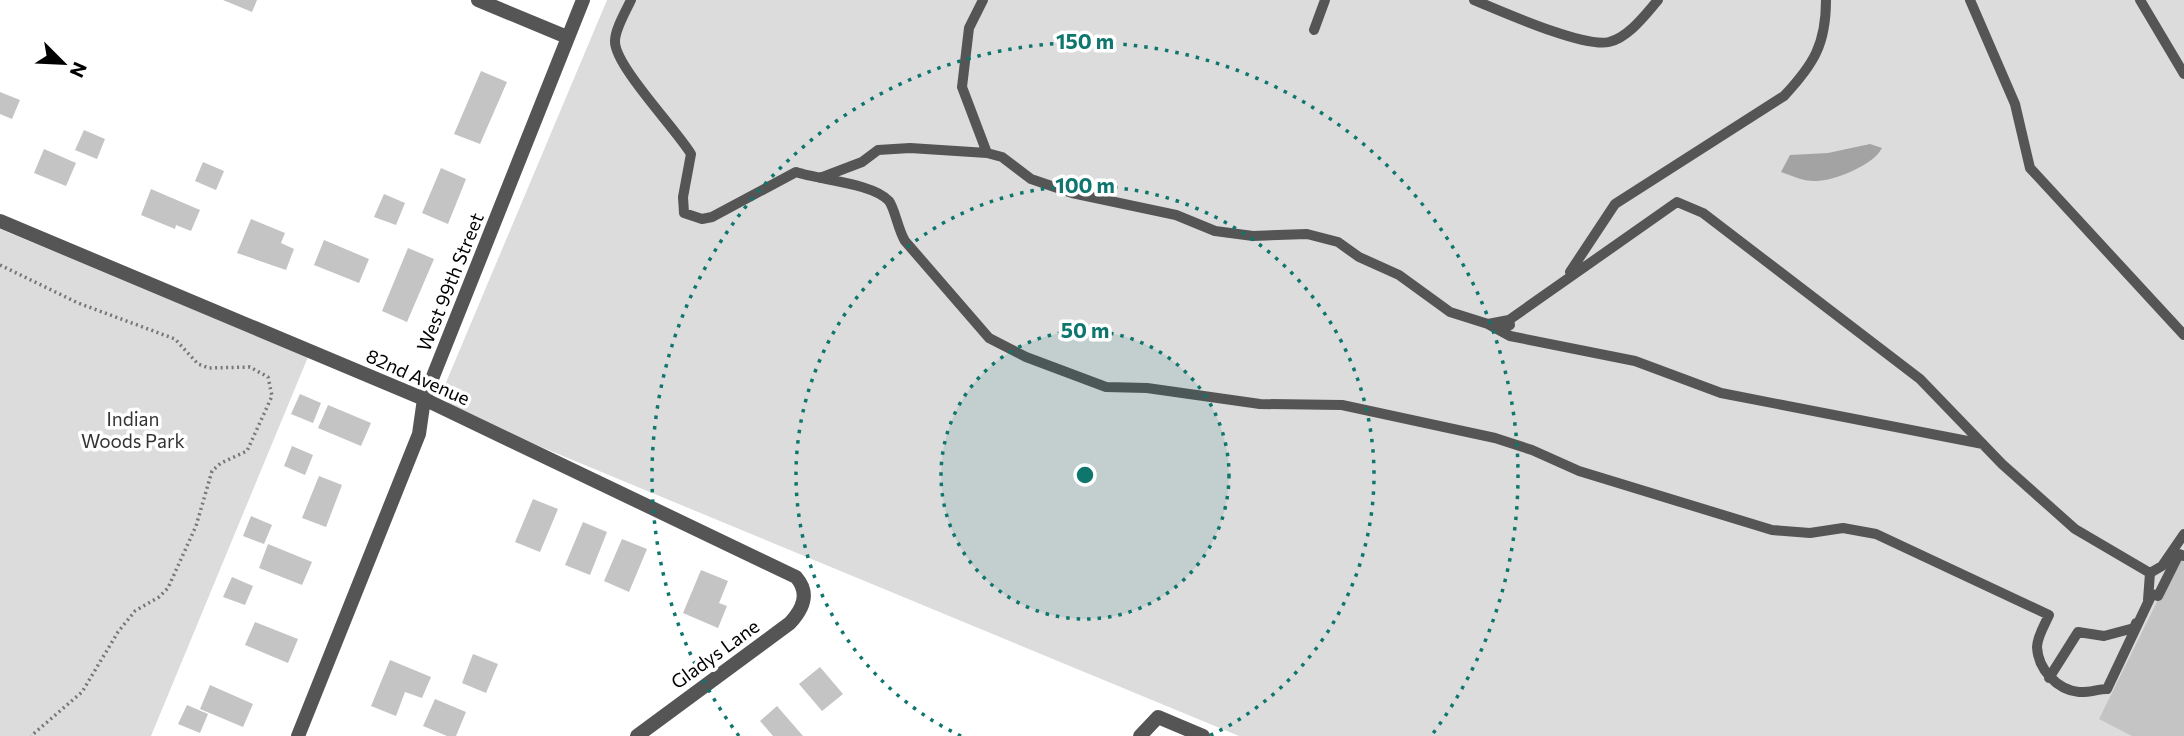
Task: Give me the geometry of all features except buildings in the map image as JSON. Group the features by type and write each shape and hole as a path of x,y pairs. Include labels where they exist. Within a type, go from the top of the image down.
{"street":[{"path":"478,0 567,37"},
{"name":"West 99th Street","path":"301,735 419,434 424,399 583,0"},
{"name":"82nd Avenue","path":"0,221 424,399 785,571 802,584 805,594"},
{"name":"Gladys Lane","path":"637,736 790,623 803,606 805,594"},
{"path":"1139,736 1158,717 1203,736"}],"lane":[{"path":"631,0 614,40 620,61 680,135 691,154 683,197 684,213 702,219 712,217 796,172 877,192 891,203 896,226 905,241 989,338 1052,368 1106,387 1147,388 1260,404 1342,405 1495,438 1532,450 1578,471 1772,530 1810,533 1843,528 1876,534 2049,615 2036,645 2041,664 2049,678 2069,691 2107,689 2152,594 2158,596 2179,554 2184,556"},
{"path":"983,0 970,28 962,87 987,153"},
{"path":"1314,30 1325,0"},
{"path":"1474,0 1536,25 1596,43 1609,42 1628,32 1658,0"},
{"path":"1567,277 1615,204 1760,113 1791,89 1805,74 1818,51 1826,28 1826,0"},
{"path":"1970,0 2015,104 2030,168 2184,335"},
{"path":"2140,0 2184,74"},
{"path":"978,129 1005,159 1031,178 1072,193 1176,215 1215,231 1252,236 1307,234 1338,242 1359,257 1399,275 1450,312 1488,324 1510,337 1634,361 1721,393 1983,444"},
{"path":"817,179 862,162 878,150 910,148 987,153 1005,159"},
{"path":"1488,324 1509,320 1677,202 1684,204 1703,213 1799,284 1920,379 1983,444 2075,529 2150,573"},
{"path":"1509,320 1510,325 1498,327 1510,337"},
{"path":"2150,573 2162,566 2184,534"},
{"path":"2049,678 2078,632 2104,636 2134,628 2148,602 2150,573"}],"path":[{"path":"0,265 78,303 175,339 198,364 209,368 250,367 268,377 272,385 272,396 247,451 221,463 212,471 196,526 168,588 159,597 135,611 118,632 82,692 32,736"}],"green space":[{"path":"607,0 2184,0 2184,736 1239,736 471,418 449,405 442,392"},
{"name":"Indian Woods Park","path":"0,229 308,357 151,736 0,736"}],"shaded area":[{"path":"1870,144 1882,148 1871,160 1822,181 1810,181 1781,172 1790,155 1828,153"}]}
